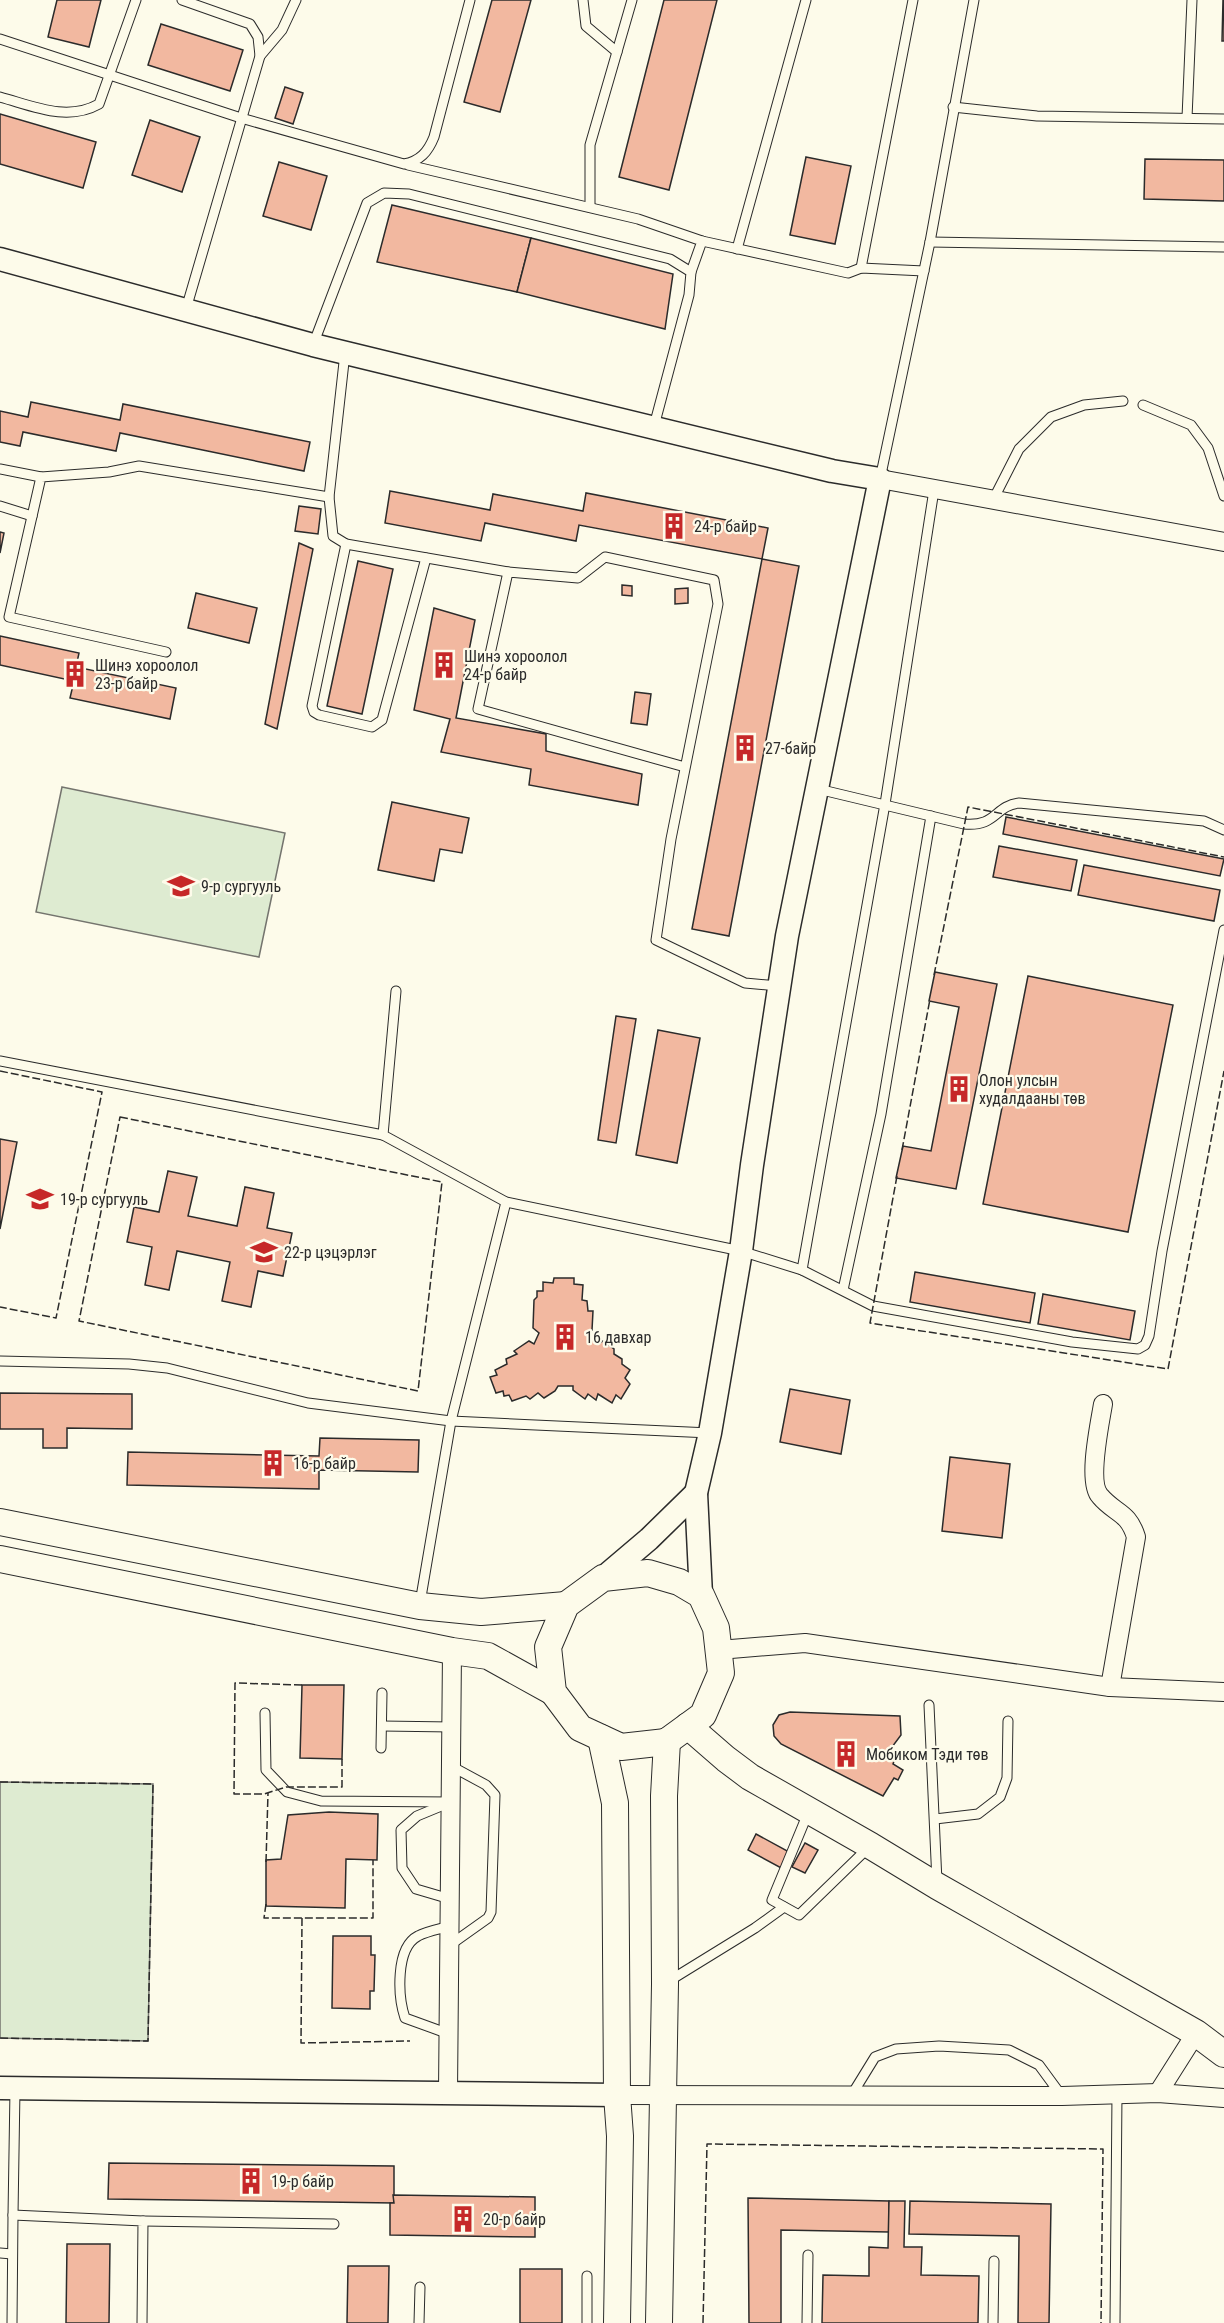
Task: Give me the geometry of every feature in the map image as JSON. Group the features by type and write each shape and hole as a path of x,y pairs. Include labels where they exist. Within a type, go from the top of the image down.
{"main road":[{"path":"0,1522 420,1606 481,1612 566,1605"},
{"path":"0,1559 452,1651 488,1656 553,1692 579,1728 621,1747 667,1741 703,1714 721,1673 716,1628 701,1595 679,1582 648,1573 603,1578 566,1605 548,1647 553,1692"},
{"path":"688,1726 750,1777 1196,2033 1224,2054"},
{"path":"601,1738 615,1803 617,2095 620,2136 617,2323"},
{"path":"659,2323 664,1796 667,1741"}],"street":[{"path":"0,259 313,345 832,471 1224,543"},
{"path":"701,1595 696,1493 710,1433 741,1251 787,936 880,479"},
{"path":"1103,1404 1094,1474 1096,1491 1119,1513 1129,1519 1136,1537 1110,1687"},
{"path":"603,1578 649,1539 696,1493"},
{"path":"719,1650 805,1643 1110,1687 1224,1692"},
{"path":"448,2092 452,1651"},
{"path":"1158,2092 1196,2033"},
{"path":"8,2088 662,2096 1062,2096 1158,2092 1224,2098"}],"lane":[{"path":"0,97 71,114 87,111 99,104 136,0"},
{"path":"182,0 250,24 258,37 260,56 186,309"},
{"path":"260,56 282,30 296,0"},
{"path":"404,165 416,162 429,150 470,0"},
{"path":"583,0 586,27 617,52"},
{"path":"590,207 590,145 632,0"},
{"path":"737,249 806,0"},
{"path":"861,268 913,0"},
{"path":"880,479 930,242 974,0"},
{"path":"1187,118 1192,0"},
{"path":"0,39 242,118 404,165 638,219 702,241 848,273 861,268 924,271"},
{"path":"953,107 1037,116 1224,119"},
{"path":"313,345 367,203 384,193 409,194 670,259 691,272"},
{"path":"654,426 689,295 691,272 702,241"},
{"path":"930,242 1224,247"},
{"path":"345,352 329,497 333,536 346,544 508,572 578,578 605,557 714,580 718,604 671,839 656,940 745,983 779,987"},
{"path":"993,500 1019,449 1051,417 1084,405 1123,401"},
{"path":"1143,405 1191,425 1208,448 1224,496"},
{"path":"0,469 40,477 109,472 139,466 329,497"},
{"path":"40,477 9,617 166,652"},
{"path":"802,1270 885,804 934,490"},
{"path":"0,506 32,516"},
{"path":"346,544 312,706 314,712 319,716 372,727 382,720 426,558"},
{"path":"508,572 478,709 685,768"},
{"path":"818,789 977,825 989,821 1009,804 1019,803 1204,821 1224,830"},
{"path":"843,1290 881,1114 931,816"},
{"path":"0,1061 383,1135 506,1202 741,1251 802,1270 873,1306 1072,1342 1138,1349 1145,1345 1149,1336 1162,1251 1224,930"},
{"path":"383,1135 396,991"},
{"path":"420,1606 452,1420 506,1202"},
{"path":"0,1361 129,1364 167,1368 308,1403 452,1420 710,1433"},
{"path":"381,1748 382,1693"},
{"path":"930,1705 937,1886"},
{"path":"265,1713 266,1770 287,1792 321,1801 451,1802"},
{"path":"935,1819 978,1814 1000,1797 1007,1778 1008,1721"},
{"path":"381,1726 452,1727"},
{"path":"450,1945 488,1918 492,1912 495,1795 486,1785 451,1766"},
{"path":"450,1899 416,1889 402,1868 401,1830 417,1816 451,1802"},
{"path":"809,1810 772,1900 784,1907 799,1915 871,1846"},
{"path":"664,1984 755,1928 784,1907"},
{"path":"449,2034 405,2018 401,2006 401,1956 416,1936 450,1926"},
{"path":"851,2096 875,2057 896,2049 939,2046 1009,2050 1039,2065 1062,2096"},
{"path":"8,2088 13,2216 12,2323"},
{"path":"1115,2323 1118,2094"},
{"path":"13,2216 334,2224"},
{"path":"142,2323 143,2221"},
{"path":"0,2253 12,2254"},
{"path":"807,2323 808,2255"},
{"path":"993,2323 994,2261"},
{"path":"586,2323 587,2276"},
{"path":"419,2323 420,2287"}],"green space":[{"path":"62,787 285,833 259,957 36,912"},
{"path":"0,1782 153,1784 148,2041 0,2038"}],"building":[{"path":"57,0 101,0 89,47 48,37"},
{"path":"492,0 531,0 500,112 464,102"},
{"path":"664,0 717,0 669,190 619,177"},
{"path":"1223,0 1224,41 1222,41"},
{"path":"161,24 243,50 230,91 148,65"},
{"path":"285,87 303,93 293,124 275,118"},
{"path":"0,114 96,142 83,188 0,164"},
{"path":"150,120 200,137 182,192 132,175"},
{"path":"806,157 851,166 835,244 790,235"},
{"path":"1145,159 1224,160 1224,201 1144,199"},
{"path":"279,162 327,176 311,230 263,216"},
{"path":"392,205 531,238 517,292 377,262"},
{"path":"531,238 673,274 665,329 517,292"},
{"path":"31,402 120,420 123,404 310,442 304,471 120,433 116,451 23,432 20,446 0,442 0,411 28,417"},
{"name":"24-р байр","path":"390,491 490,510 493,494 583,511 586,493 768,528 762,559 579,525 576,541 485,523 481,541 385,523"},
{"path":"299,506 321,509 318,534 295,531"},
{"path":"0,532 4,533 0,553"},
{"path":"299,543 313,549 277,729 265,724"},
{"name":"27-байр","path":"762,559 799,566 729,936 692,929"},
{"path":"358,561 393,569 362,714 327,706"},
{"path":"622,585 632,586 632,596 622,595"},
{"path":"688,588 688,603 675,604 675,589"},
{"path":"196,593 257,608 249,643 188,628"},
{"name":"Шинэ хороолол 24-р байр","path":"434,608 475,620 456,718 546,734 546,751 642,774 638,805 529,785 531,769 441,752 450,719 414,710"},
{"name":"Шинэ хороолол 23-р байр","path":"0,636 79,653 76,667 176,688 170,719 70,698 74,681 0,665"},
{"path":"635,692 651,694 647,725 631,723"},
{"path":"392,802 469,818 462,853 440,849 434,881 378,870"},
{"path":"1006,817 1224,859 1220,876 1003,834"},
{"path":"999,846 1077,860 1071,891 993,877"},
{"path":"1084,865 1220,890 1214,921 1078,895"},
{"name":"Олон улсын худалдааны төв","path":"935,972 997,984 956,1189 896,1178 903,1146 931,1151 959,1007 929,1001"},
{"name":"Олон улсын худалдааны төв","path":"1028,976 1173,1005 1128,1232 983,1204"},
{"path":"616,1016 636,1019 616,1143 598,1140"},
{"path":"658,1030 700,1038 677,1163 636,1155"},
{"path":"0,1139 17,1142 0,1229"},
{"name":"22-р цэцэрлэг","path":"168,1171 197,1177 188,1216 237,1226 245,1187 274,1193 267,1228 292,1233 283,1276 258,1271 251,1307 222,1301 230,1262 177,1251 169,1290 145,1285 152,1247 127,1242 134,1207 159,1212"},
{"path":"915,1272 1035,1293 1030,1323 910,1302"},
{"name":"16 давхар","path":"554,1278 574,1278 574,1284 583,1285 582,1300 587,1301 588,1311 593,1311 592,1330 588,1333 598,1344 603,1341 614,1349 614,1354 622,1359 622,1364 630,1370 625,1378 630,1384 621,1399 616,1395 612,1403 598,1394 596,1400 588,1394 585,1399 573,1390 573,1386 558,1386 555,1391 544,1398 538,1393 530,1399 526,1396 512,1401 509,1395 504,1396 503,1391 496,1393 490,1377 497,1375 495,1370 507,1364 506,1359 517,1354 514,1351 529,1341 534,1344 539,1333 533,1328 534,1300 537,1297 537,1291 543,1291 543,1282 553,1283"},
{"path":"1043,1294 1135,1311 1130,1340 1038,1324"},
{"path":"790,1389 850,1400 841,1454 780,1442"},
{"path":"0,1393 132,1394 132,1429 67,1428 67,1448 43,1448 43,1429 0,1429"},
{"name":"16-р байр","path":"320,1438 419,1440 418,1472 319,1470 319,1489 127,1485 128,1452 319,1456"},
{"path":"950,1457 1010,1464 1002,1538 942,1531"},
{"path":"302,1685 344,1685 342,1759 300,1758"},
{"name":"Мобиком Тэди төв","path":"790,1712 900,1716 901,1735 889,1751 896,1756 893,1764 903,1770 898,1780 894,1778 883,1796 781,1744 774,1736 773,1725 779,1715"},
{"path":"329,1812 378,1814 377,1860 346,1859 345,1908 266,1906 266,1860 281,1859 288,1815"},
{"path":"756,1834 791,1853 783,1869 748,1850"},
{"path":"805,1843 818,1850 805,1873 792,1867"},
{"path":"333,1936 371,1936 371,1955 375,1955 374,1991 370,1991 370,2009 332,2008"},
{"name":"19-р байр","path":"109,2163 394,2166 394,2203 108,2199"},
{"name":"20-р байр","path":"393,2195 535,2197 535,2237 390,2235 390,2203 394,2203"},
{"path":"748,2198 889,2201 889,2232 781,2230 781,2323 749,2323"},
{"path":"889,2201 905,2201 904,2247 922,2247 921,2275 979,2276 978,2323 822,2323 823,2275 869,2276 869,2247 888,2248"},
{"path":"910,2201 1051,2204 1049,2323 1018,2323 1019,2236 909,2234"},
{"path":"67,2244 110,2244 109,2323 66,2323"},
{"path":"348,2266 389,2266 388,2323 347,2323"},
{"path":"520,2269 562,2269 562,2323 520,2323"}],"fence":[{"path":"934,975 968,807 1224,857"},
{"path":"902,1150 930,999"},
{"path":"0,1071 102,1092 56,1318 0,1307"},
{"path":"897,1176 870,1323 1168,1369 1224,1071"},
{"path":"120,1117 442,1182 418,1391 79,1321 120,1117"},
{"path":"302,1685 235,1683 234,1794 264,1794 286,1787 342,1787 342,1759"},
{"path":"0,1782 153,1784 148,2041 0,2038"},
{"path":"266,1862 268,1793"},
{"path":"266,1904 264,1918 373,1918 373,1860"},
{"path":"302,1918 301,2043 410,2041"},
{"path":"703,2323 707,2144 1103,2149 1101,2323"}],"place":[{"name":"24-р байр","path":"674,526"},
{"name":"Шинэ хороолол 24-р байр","path":"444,665"},
{"name":"Шинэ хороолол 23-р байр","path":"75,674"},
{"name":"27-байр","path":"745,748"},
{"name":"9-р сургууль","path":"181,886"},
{"name":"Олон улсын худалдааны төв","path":"959,1089"},
{"name":"19-р сургууль","path":"40,1199"},
{"name":"22-р цэцэрлэг","path":"264,1252"},
{"name":"16 давхар","path":"565,1337"},
{"name":"16-р байр","path":"273,1463"},
{"name":"Мобиком Тэди төв","path":"846,1754"},
{"name":"19-р байр","path":"251,2181"},
{"name":"20-р байр","path":"463,2219"}]}
